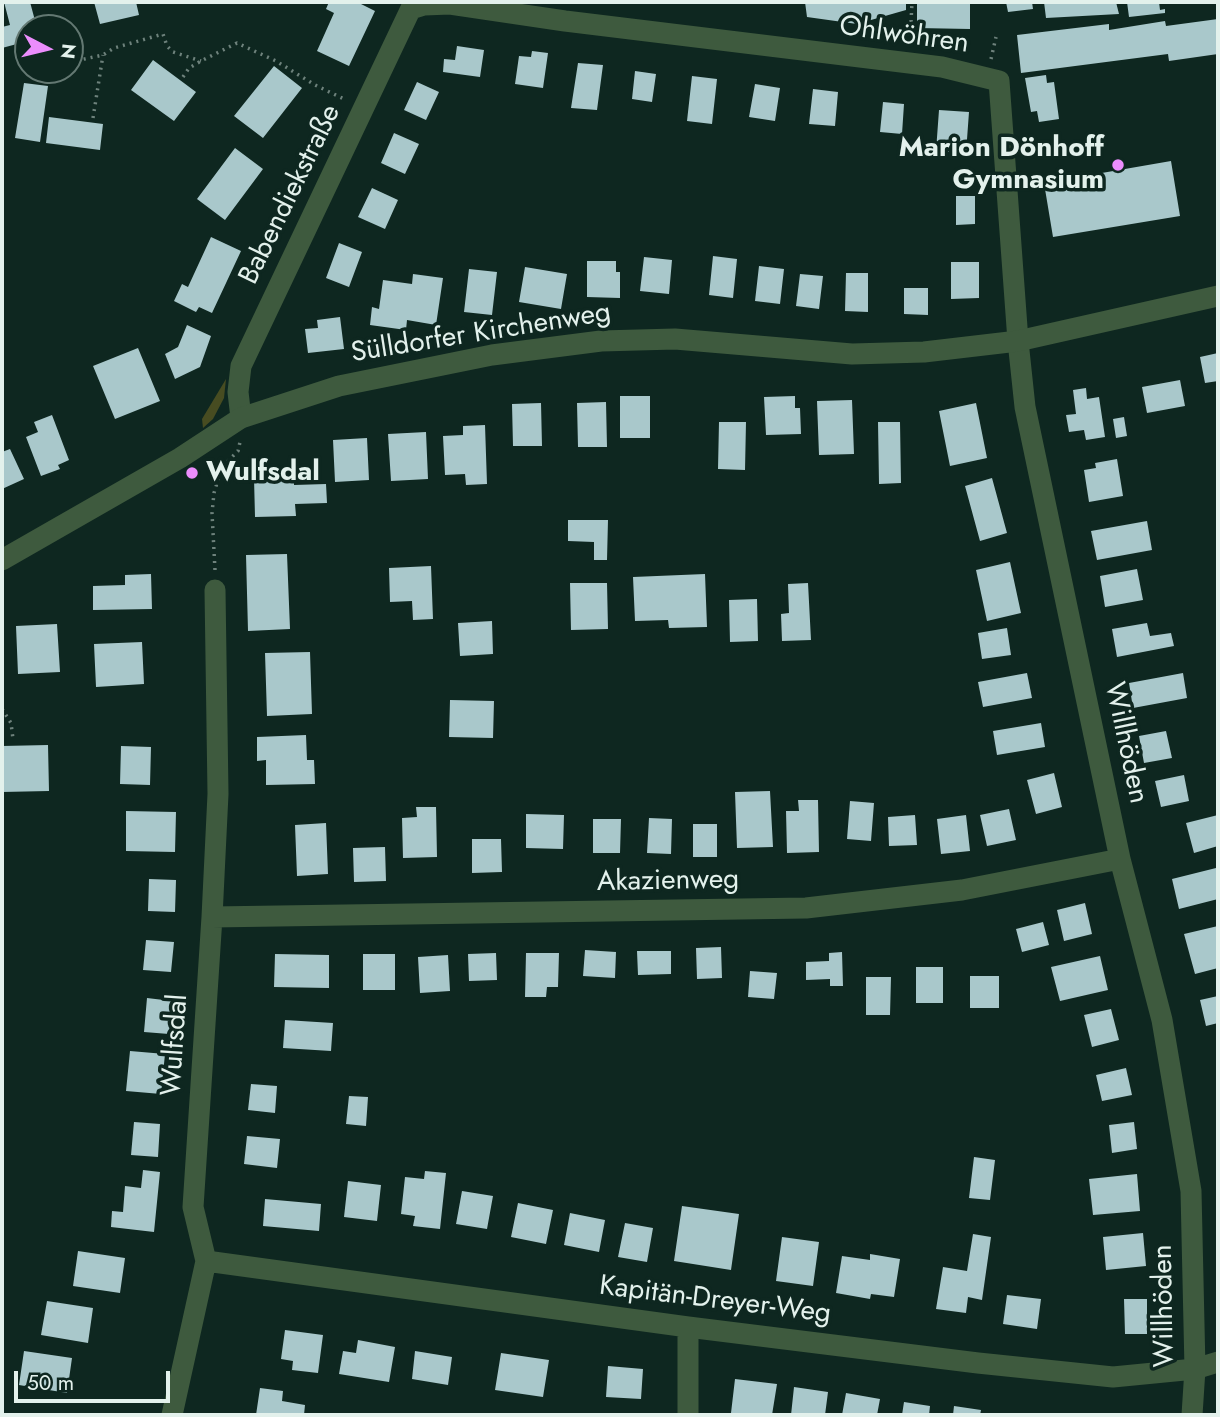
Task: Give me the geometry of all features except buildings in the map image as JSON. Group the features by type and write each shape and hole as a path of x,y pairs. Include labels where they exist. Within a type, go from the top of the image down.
{"street":[{"name":"Ohlwöhren","path":"413,5 464,4 942,67 999,81"},
{"name":"Babendiekstraße","path":"241,418 238,392 241,366 413,5"},
{"name":"Willhöden","path":"999,81 1017,341 1025,407 1120,859 1162,1020 1191,1191 1195,1369 1192,1415"},
{"name":"Sülldorfer Kirchenweg","path":"2,560 185,456 241,418 339,386 559,344 629,339 675,339 860,354 924,352 1017,341 1218,296"},
{"name":"Wulfsdal","path":"172,1415 206,1261 193,1207 218,794 215,590"},
{"name":"Akazienweg","path":"212,917 806,908 962,890 1120,859"},
{"name":"Kapitän-Dreyer-Weg","path":"206,1261 688,1327 1113,1377 1195,1369 1218,1362"},
{"path":"688,1327 688,1415"}],"path":[{"path":"908,63 912,2"},
{"path":"84,59 163,34 167,46 173,52 201,61"},
{"path":"183,77 189,68 233,43 247,45 315,85 352,103"},
{"path":"93,118 103,55"},
{"path":"215,590 212,513 214,493 225,464 239,447 241,418"},
{"path":"2,709 11,723 13,738"}],"green space":[{"path":"226,379 224,398 213,419 203,428 202,419"}],"place":[{"name":"Marion Dönhoff Gymnasium","path":"1118,165"},
{"name":"Wulfsdal","path":"192,473"}]}
